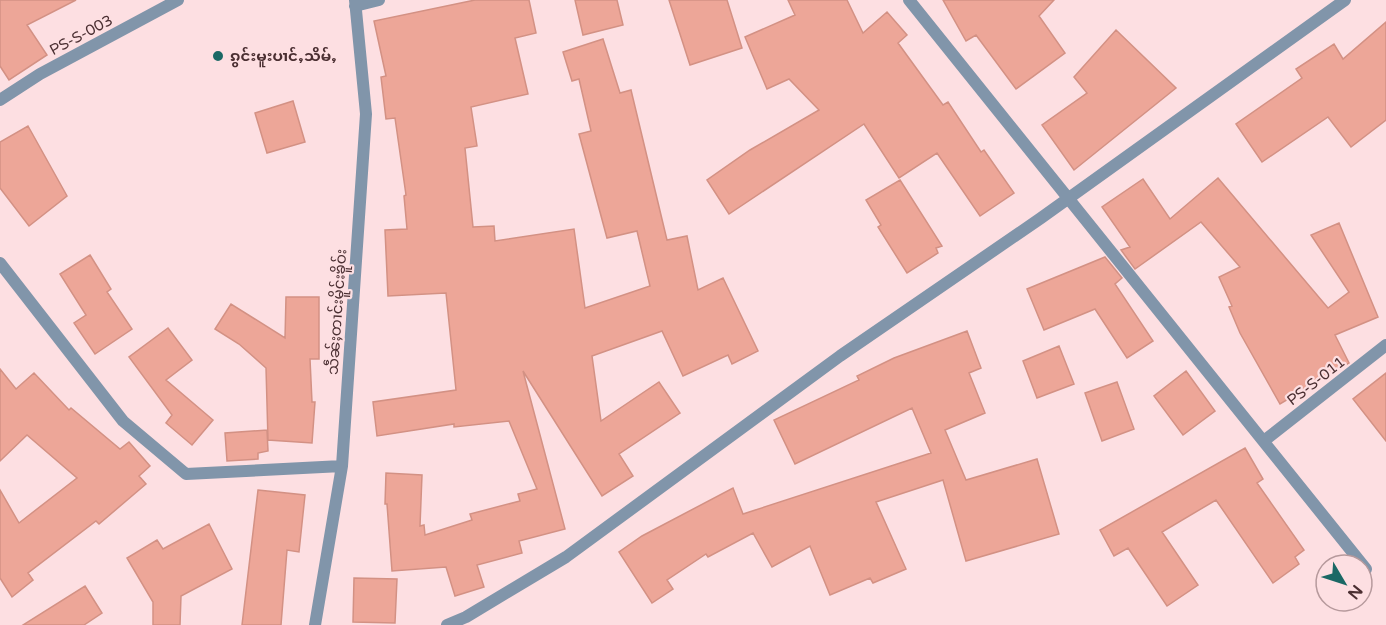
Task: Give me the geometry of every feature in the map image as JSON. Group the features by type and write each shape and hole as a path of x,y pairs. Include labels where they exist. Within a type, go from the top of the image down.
{"street":[{"name":"PS-S-003","path":"0,100 40,74 178,0"},
{"path":"355,3 379,0"},
{"path":"909,0 1265,440 1353,553"},
{"path":"447,625 466,617 566,557 840,356 1069,197 1345,0"},
{"name":"သဵၼ်ႈတၢင်းမိူင်းၶိူဝ်း","path":"315,625 342,466 366,114 355,3"},
{"path":"0,263 123,420 186,474 342,466"},
{"name":"PS-S-011","path":"1265,440 1386,345"}],"building":[{"path":"0,0 76,0 27,25 47,55 9,80 0,66"},
{"path":"475,0 529,0 536,33 515,38 528,94 471,107 477,146 465,148 473,227 494,226 495,241 574,229 585,308 650,286 637,231 607,238 579,134 591,131 579,79 572,81 563,52 603,39 620,93 631,90 667,240 687,236 698,290 723,278 758,351 732,364 728,355 683,376 662,331 592,356 601,421 659,382 680,413 619,454 633,476 602,496 523,371 565,529 519,541 522,553 477,565 484,587 455,596 446,567 392,571 387,504 385,504 386,473 422,475 420,526 424,525 425,535 472,520 470,514 520,501 518,494 537,489 509,421 454,427 454,424 377,436 373,402 456,390 446,293 388,296 385,230 407,229 404,196 406,195 395,118 386,119 381,77 386,76 374,21"},
{"path":"575,0 617,0 623,25 583,35"},
{"path":"669,0 727,0 742,48 690,65"},
{"path":"788,0 847,0 863,33 887,12 907,35 898,43 943,105 948,102 981,152 984,150 1014,193 980,216 937,153 899,178 864,124 729,214 707,180 750,150 819,110 789,79 767,89 745,37 795,15"},
{"path":"943,0 1054,0 1039,16 1065,53 1016,89 976,35 966,41"},
{"path":"1386,22 1386,120 1351,147 1328,117 1262,162 1236,124 1302,78 1296,69 1334,44 1343,59"},
{"path":"1116,30 1176,88 1074,170 1042,125 1087,93 1074,77"},
{"path":"293,101 305,142 267,153 255,113"},
{"path":"28,126 67,196 29,226 0,188 0,142"},
{"path":"1218,178 1328,308 1349,292 1311,235 1339,223 1378,317 1335,335 1349,363 1280,404 1240,333 1229,307 1232,306 1219,277 1240,267 1201,222 1135,269 1121,250 1130,247 1102,207 1143,179 1170,219"},
{"path":"900,180 942,246 936,248 938,253 907,273 878,227 881,225 866,200"},
{"path":"90,255 111,289 107,292 132,329 95,354 74,323 86,315 60,274"},
{"path":"1105,257 1122,278 1115,284 1153,341 1127,358 1095,309 1044,330 1027,289"},
{"path":"286,297 319,297 319,359 310,359 312,402 315,402 312,443 268,440 266,368 239,344 215,329 231,304 285,338"},
{"path":"168,328 192,360 166,380 213,420 192,445 166,423 172,415 129,357"},
{"path":"967,331 981,368 969,373 985,413 945,430 966,480 1037,459 1059,534 966,561 943,480 876,502 906,569 873,583 870,578 830,595 810,546 772,567 753,533 708,557 706,554 667,580 673,589 652,603 619,552 642,536 733,488 743,514 931,453 912,408 795,464 774,420 859,380 857,376 894,358"},
{"path":"1059,346 1074,384 1037,398 1023,361"},
{"path":"0,369 16,389 34,373 69,410 71,408 120,449 129,442 150,466 139,476 146,484 99,524 96,521 28,573 33,580 12,597 0,578 0,490 19,523 77,478 27,435 0,461"},
{"path":"1186,371 1215,411 1183,435 1154,396"},
{"path":"1386,373 1386,441 1353,399"},
{"path":"1117,382 1134,429 1102,441 1085,393"},
{"path":"267,430 268,451 258,453 258,459 227,461 225,433"},
{"path":"1245,448 1263,479 1257,483 1304,550 1295,557 1299,564 1273,583 1216,500 1162,532 1198,585 1167,606 1128,548 1114,556 1100,530"},
{"path":"258,490 305,495 299,552 287,550 281,625 242,625"},
{"path":"209,524 232,569 181,596 180,625 153,625 153,602 127,558 157,540 163,549"},
{"path":"354,578 397,579 395,623 353,622"},
{"path":"85,586 102,613 84,625 23,625"}],"place":[{"name":"ၵွင်းမူးပၢင်ႇသိမ်ႇ","path":"218,56"}]}
